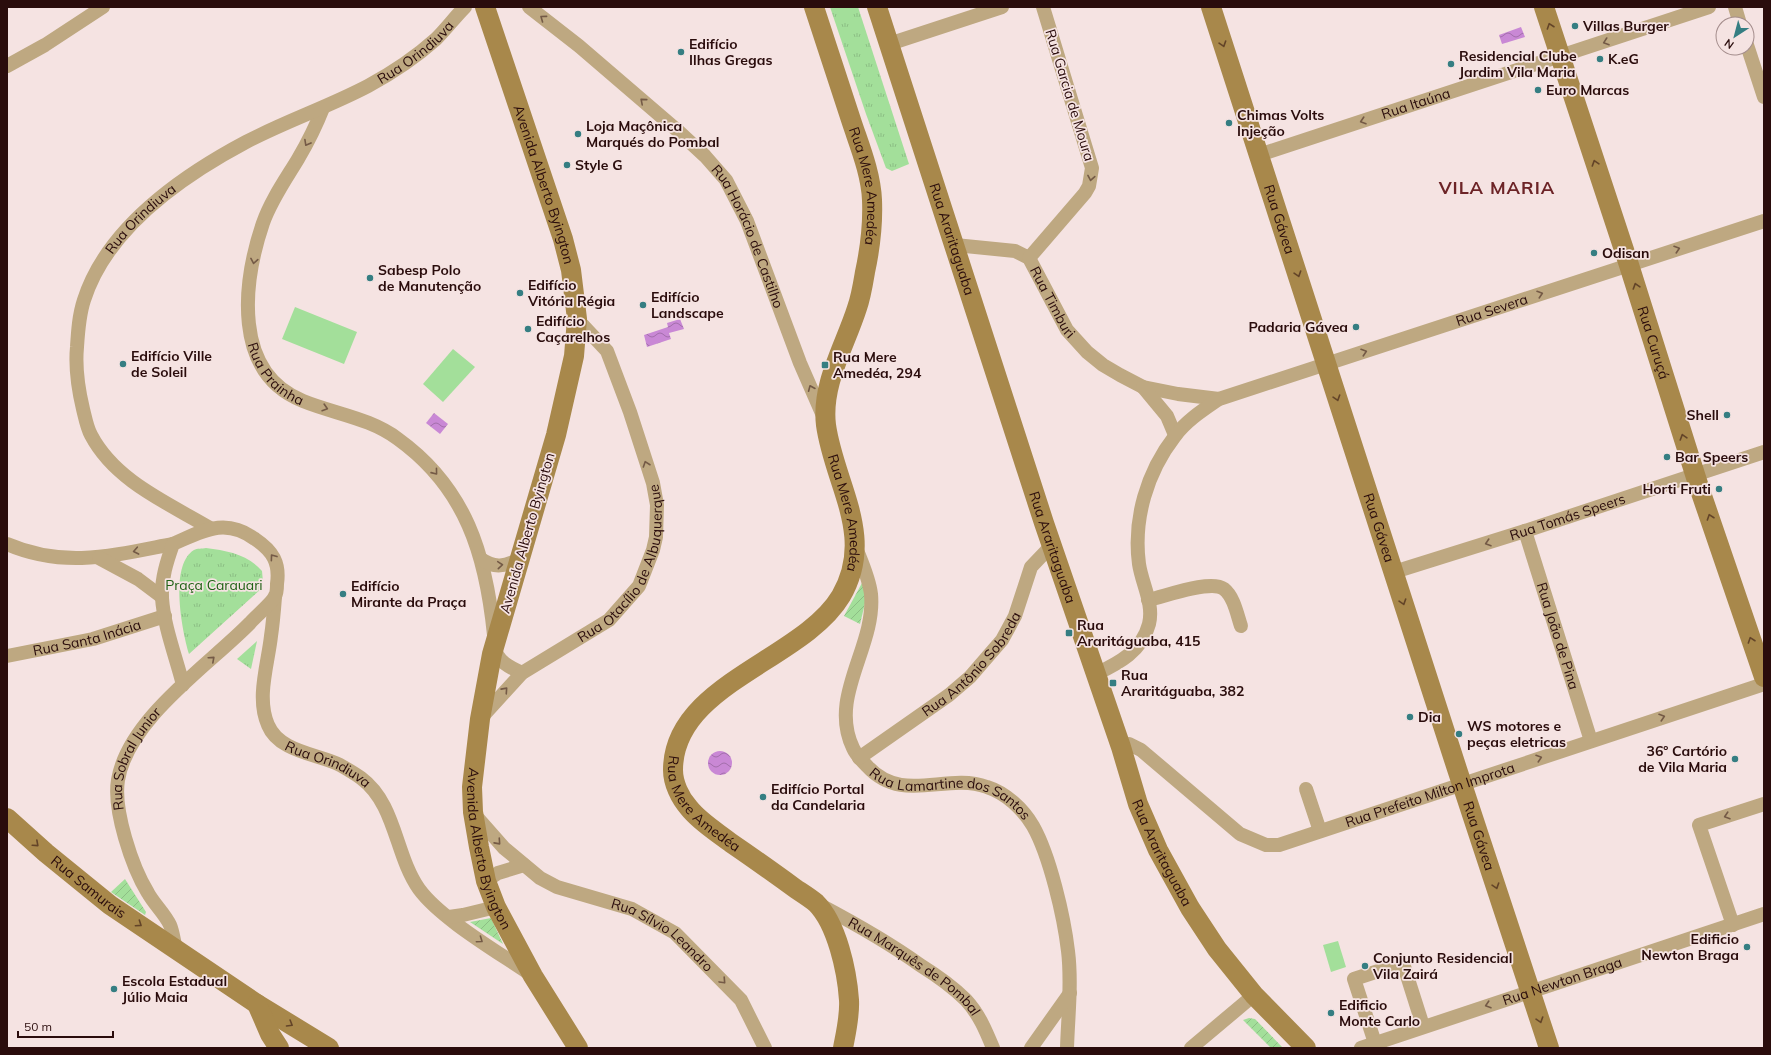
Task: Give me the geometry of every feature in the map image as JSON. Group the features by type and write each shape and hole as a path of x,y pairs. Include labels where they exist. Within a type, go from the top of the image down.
{"street":[{"path":"7,66 45,45 103,7"},
{"name":"Rua Orindiuva","path":"210,528 127,477 110,463 100,452 89,433 79,394 75,362 83,301 95,273 113,245 138,218 167,192 205,166 247,141 323,108 369,85 408,61 436,39 465,7"},
{"name":"Avenida Alberto Byington","path":"485,7 563,239 571,270 577,319 574,356 556,435 495,644 480,719 472,777 473,812 486,881 496,908 533,976 578,1048"},
{"name":"Rua Horácio de Castilho","path":"529,7 579,46 678,131 705,156 726,180 747,221 800,363 826,424"},
{"name":"Rua Mere Amedéa","path":"814,7 870,180 872,199 871,234 866,271 858,307 837,360 830,383 827,402 826,424 853,524 856,548 851,573 842,594 828,612 800,636 709,700 692,718 682,732 674,752 672,772 681,798 691,811 710,828 816,903 833,932 845,973 849,1002 843,1048"},
{"name":"Rua Araritaguaba","path":"877,7 1052,545 1121,747 1138,804 1158,850 1190,908 1217,949 1254,994 1306,1048"},
{"path":"889,44 1002,7"},
{"name":"Rua Garcia de Moura","path":"1029,258 1089,186 1092,168 1043,7"},
{"name":"Rua Gávea","path":"1211,7 1549,1048"},
{"name":"Rua Curuçá","path":"1544,7 1629,265 1695,474 1764,677"},
{"name":"Rua Itaúna","path":"1259,155 1561,57 1709,7"},
{"path":"1751,56 1764,97"},
{"name":"Rua Prainha","path":"323,108 312,133 263,223 249,288 248,321 254,350 267,374 280,388 291,396 376,425 398,438 431,466 461,506 475,539 490,601 495,644"},
{"name":"Rua Severa","path":"1219,400 1764,221"},
{"name":"Rua Timburi","path":"955,245 1009,250 1029,258 1061,321 1076,341 1103,365 1143,387"},
{"name":"Rua Otacílio de Albuquerque","path":"480,719 522,672 594,631 609,620 621,608 642,580 650,562 656,537 657,505 653,483 610,359 600,343 577,319"},
{"path":"1143,387 1219,400"},
{"path":"1143,387 1167,416 1175,435"},
{"path":"1096,674 1128,657 1137,647 1149,623 1148,600 1140,572 1137,548 1139,517 1149,483 1158,462 1175,435 1194,417 1219,400"},
{"name":"Rua Tomás Speers","path":"1394,572 1526,531 1764,452"},
{"path":"7,544 44,557 99,558 173,544 210,528 226,527 249,535 262,544 273,557 278,567 275,597 251,622 183,685 165,616 162,597 165,567 173,544"},
{"name":"Rua João de Pina","path":"1526,531 1591,740"},
{"name":"Rua Antônio Sobreda","path":"859,758 949,695 974,672 1002,640 1015,616 1031,567 1052,545"},
{"name":"Rua Lamartine dos Santos","path":"856,548 865,569 871,595 870,614 863,646 849,687 845,718 850,742 859,758 872,771 888,781 903,786 954,783 971,783 987,786 1003,794 1021,809 1033,827 1045,855 1060,907 1068,951 1070,993 1067,1048"},
{"path":"99,558 138,579 162,597"},
{"path":"481,559 494,566 506,565 520,559"},
{"path":"1148,600 1206,586 1216,586 1224,589 1231,598 1241,626"},
{"name":"Rua Orindiuva","path":"275,597 262,695 264,718 268,728 280,740 292,748 340,765 361,778 382,802 405,864 420,890 449,917 533,976"},
{"name":"Rua Santa Inácia","path":"7,656 93,639 165,616"},
{"path":"251,622 263,626 271,636"},
{"path":"495,644 498,658 503,663 522,672"},
{"name":"Rua Prefeito Milton Improta","path":"1121,747 1129,744 1135,745 1240,834 1253,841 1266,845 1279,844 1764,684"},
{"name":"Rua Sobral Junior","path":"176,949 170,925 146,889 127,844 117,800 118,781 122,763 137,736 159,708 183,685"},
{"path":"1306,789 1320,831"},
{"path":"1733,925 1699,825 1764,804"},
{"name":"Rua Sílvio Leandro","path":"473,812 504,848 540,878 557,887 632,909 675,933 741,1000 765,1048"},
{"name":"Rua Samurais","path":"7,818 46,853 110,905 176,949"},
{"path":"486,881 498,873 524,865"},
{"name":"Rua Marquês de Pombal","path":"816,903 868,931 947,983 966,1000 980,1018 993,1048"},
{"path":"449,917 463,916 496,908"},
{"name":"Rua Newton Braga","path":"1361,1048 1423,1026 1764,914"},
{"path":"176,949 257,1004 329,1048"},
{"path":"1375,1043 1354,979 1403,963 1423,1026"},
{"path":"1031,1048 1070,993"},
{"path":"1191,1048 1254,994"},
{"path":"257,1004 270,1034 279,1048"}],"green space":[{"path":"830,7 858,7 909,164 892,171 886,168"},
{"path":"295,307 357,332 344,364 282,339"},
{"path":"453,349 475,367 443,402 423,384"},
{"name":"Praça Carauari","path":"206,548 237,554 250,561 262,571 263,582 261,589 189,654 181,615 180,583 182,569 186,558 194,550"},
{"path":"862,583 867,595 860,624 844,616"},
{"path":"257,641 251,669 237,659"},
{"path":"125,879 146,912 145,915 111,892"},
{"path":"491,918 503,944 470,922"},
{"path":"1338,941 1346,967 1331,972 1323,945"},
{"path":"1249,1018 1255,1019 1283,1048 1271,1048 1243,1020"}],"water":[{"path":"1521,27 1525,37 1502,44 1499,35"},
{"path":"680,319 684,329 669,333 671,339 647,347 644,335 668,327 667,323"},
{"path":"434,413 448,424 440,434 426,423"},
{"path":"720,751 729,754 732,763 729,772 720,775 711,772 708,763 711,754"}],"place":[{"name":"Villas Burger","path":"1575,26"},
{"name":"Edifício Ilhas Gregas","path":"681,52"},
{"name":"K.eG","path":"1600,59"},
{"name":"Residencial Clube Jardim Vila Maria","path":"1451,64"},
{"name":"Euro Marcas","path":"1538,90"},
{"name":"Chimas Volts Injeção","path":"1229,123"},
{"name":"Loja Maçônica Marqués do Pombal","path":"578,134"},
{"name":"Style G","path":"567,165"},
{"name":"Odisan","path":"1594,253"},
{"name":"Sabesp Polo de Manutenção","path":"370,278"},
{"name":"Edifício Vitória Régia","path":"520,293"},
{"name":"Edifício Landscape","path":"643,305"},
{"name":"Padaria Gávea","path":"1356,327"},
{"name":"Edifício Caçarelhos","path":"528,329"},
{"name":"Edifício Ville de Soleil","path":"123,364"},
{"name":"Rua Mere Amedéa, 294","path":"825,365"},
{"name":"Shell","path":"1727,415"},
{"name":"Bar Speers","path":"1667,457"},
{"name":"Horti Fruti","path":"1719,489"},
{"name":"Edifício Mirante da Praça","path":"343,594"},
{"name":"Rua Araritáguaba, 415","path":"1069,633"},
{"name":"Rua Araritáguaba, 382","path":"1113,683"},
{"name":"Dia","path":"1410,717"},
{"name":"WS motores e peças eletricas","path":"1459,734"},
{"name":"36º Cartório de Vila Maria","path":"1735,759"},
{"name":"Edifício Portal da Candelaria","path":"763,797"},
{"name":"Edificio Newton Braga","path":"1747,947"},
{"name":"Conjunto Residencial Vila Zairá","path":"1365,966"},
{"name":"Escola Estadual Júlio Maia","path":"114,989"},
{"name":"Edificio Monte Carlo","path":"1331,1013"}],"district":[{"name":"VILA MARIA","path":"1497,187"}]}
